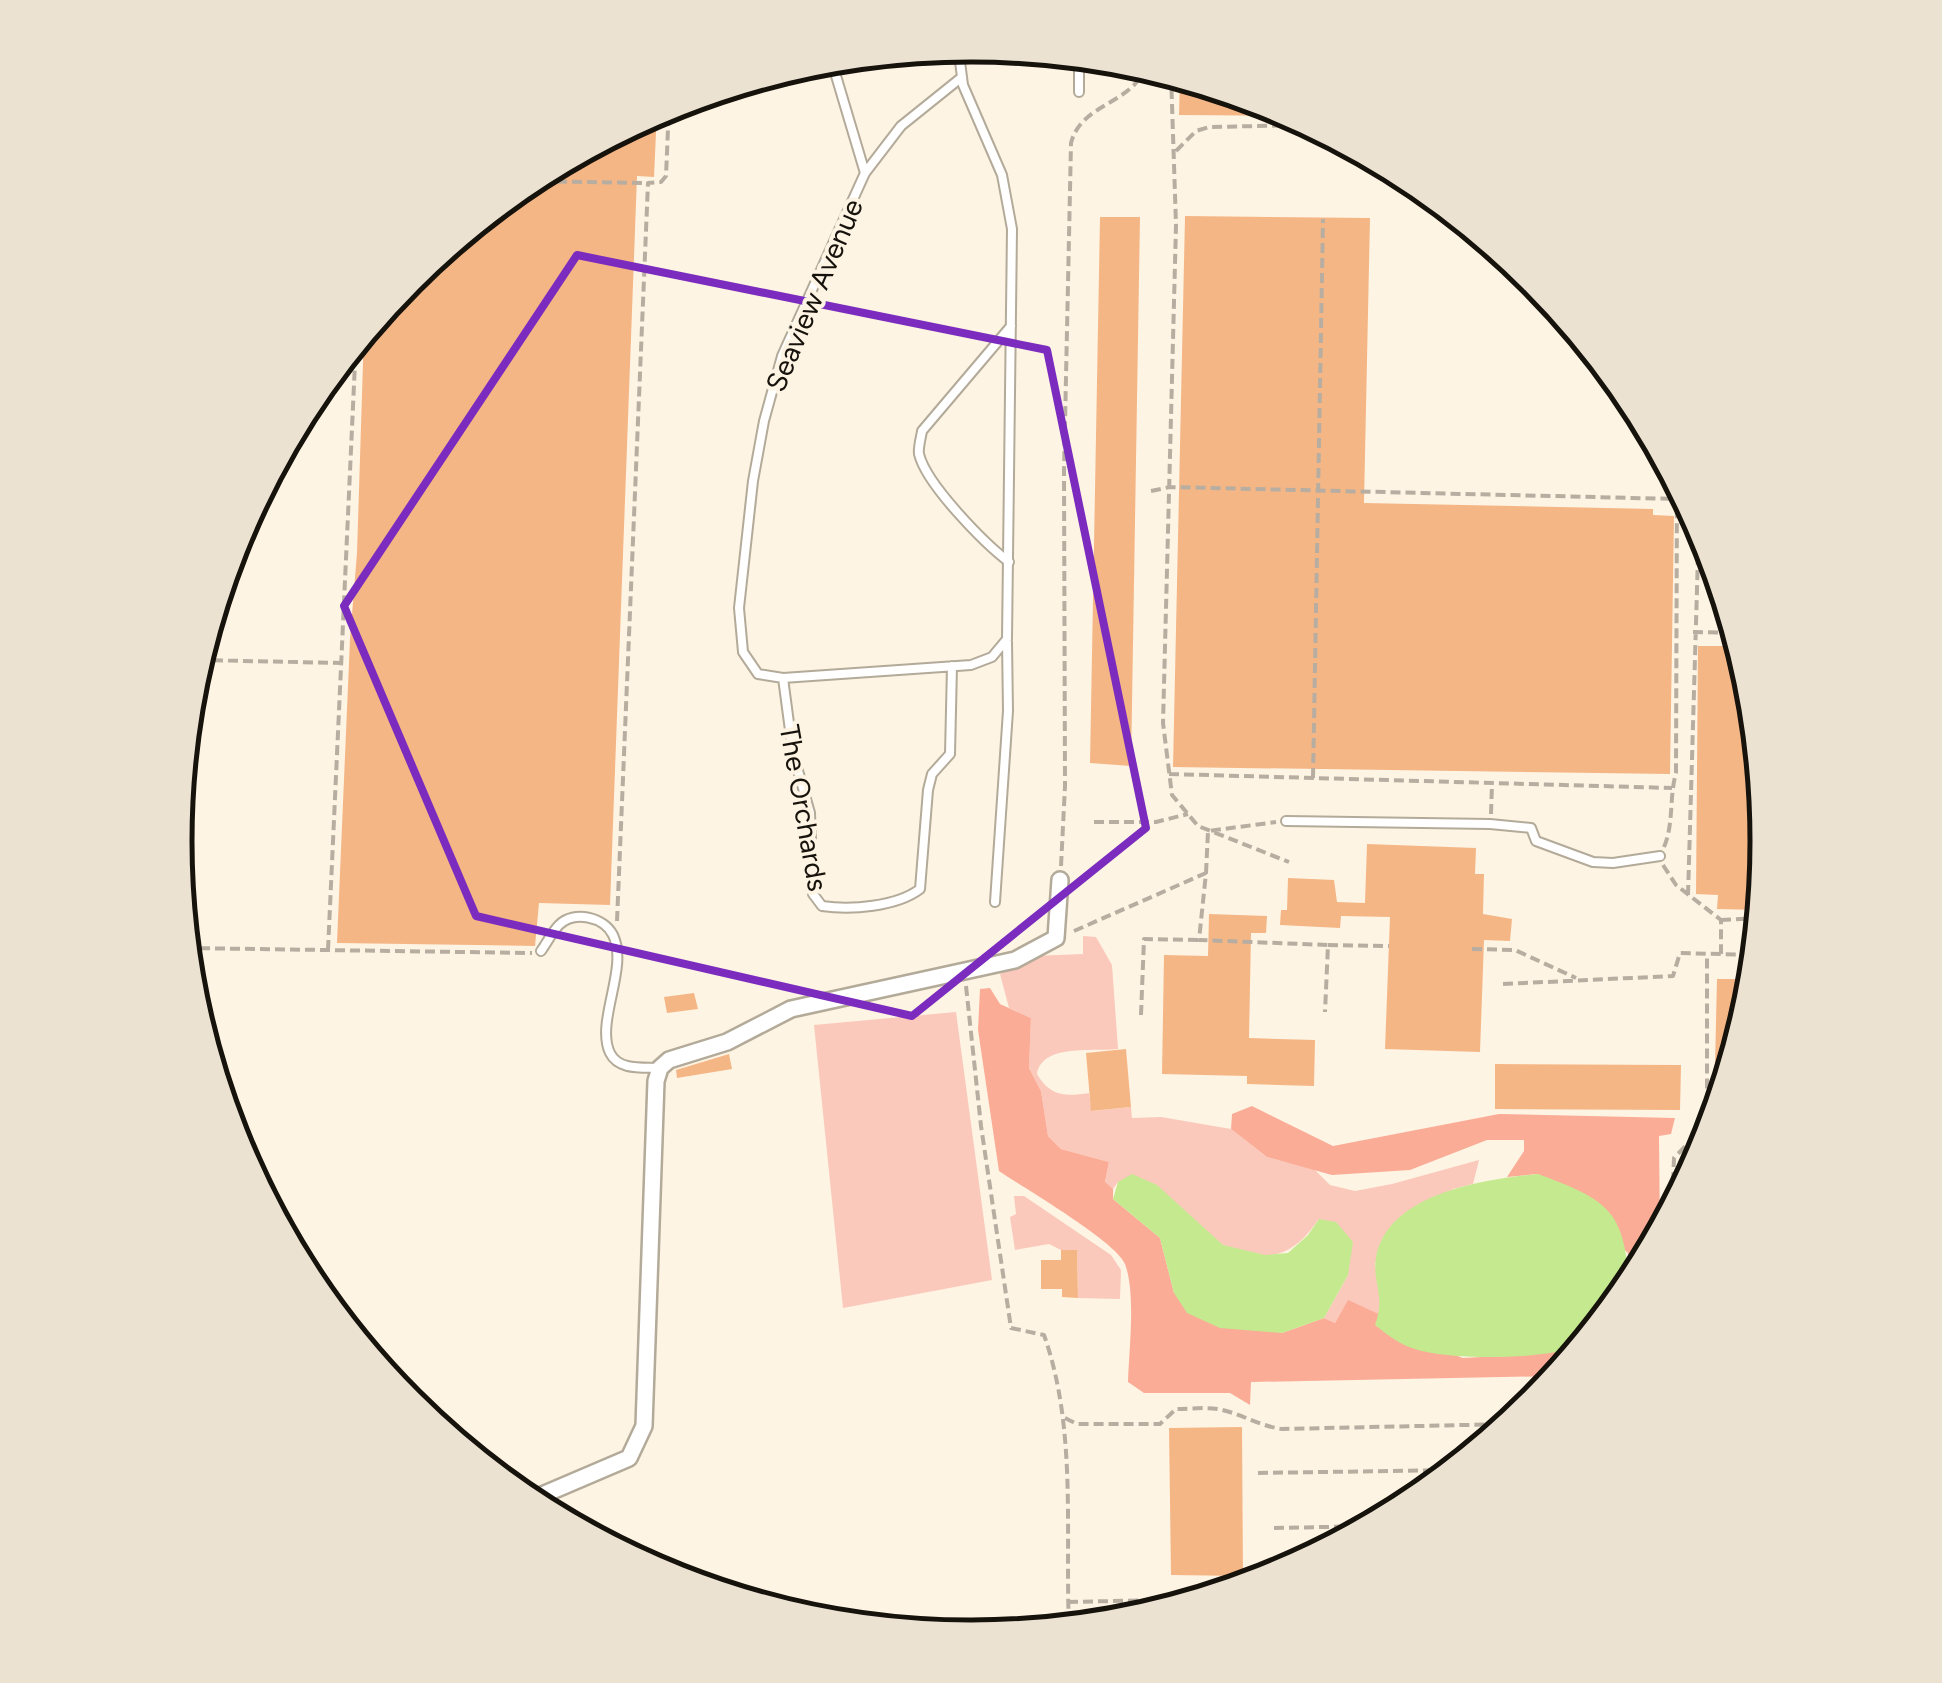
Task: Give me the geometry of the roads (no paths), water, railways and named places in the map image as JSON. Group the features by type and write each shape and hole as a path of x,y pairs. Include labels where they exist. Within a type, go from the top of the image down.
{"street":[{"path":"545,1494 629,1458 644,1426 656,1080 660,1068 681,1054 727,1042 790,1009 1014,960 1056,938 1060,880"}],"lane":[{"path":"960,62 962,77 1002,175 1012,229 1008,711 995,902"},
{"path":"1079,70 1079,92"},
{"name":"Seaview Avenue","path":"836,74 865,173"},
{"name":"Seaview Avenue","path":"783,678 758,674 744,652 738,608 753,481 782,356 865,173 900,126 962,77"},
{"path":"1009,562 962,516 929,475 918,452 922,431 1012,326"},
{"path":"783,678 971,665 992,657 1007,639"},
{"name":"The Orchards","path":"783,678 793,752 810,812 813,894 822,906 840,908 908,898 920,890 928,790 932,774 950,754 952,666"},
{"path":"1286,821 1490,824 1531,828 1536,841 1592,862 1660,856"},
{"path":"542,951 560,923 571,918 593,918 605,924 616,945 608,1027 610,1053 618,1063 630,1067 660,1068"}]}
